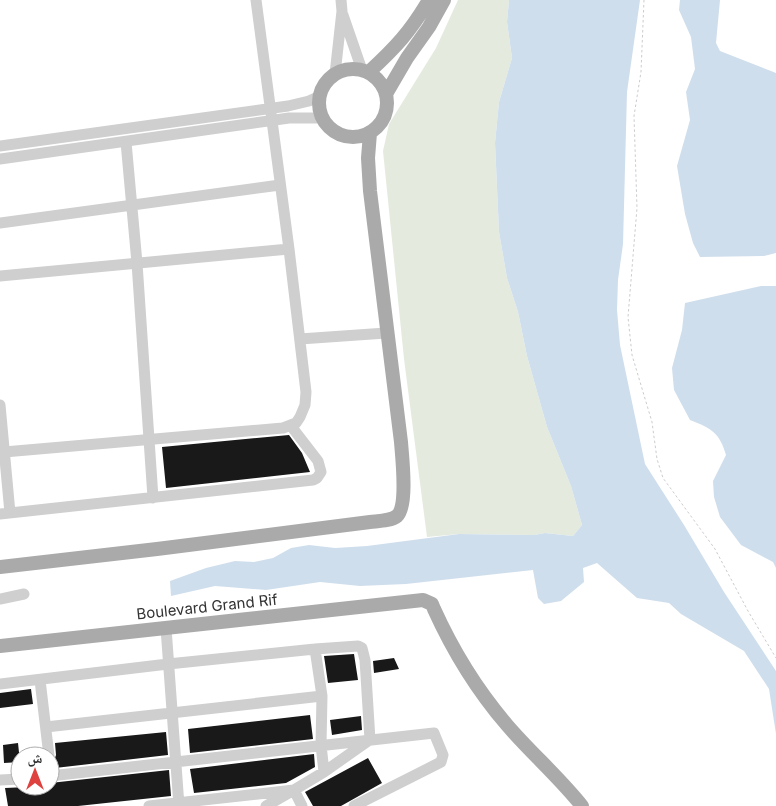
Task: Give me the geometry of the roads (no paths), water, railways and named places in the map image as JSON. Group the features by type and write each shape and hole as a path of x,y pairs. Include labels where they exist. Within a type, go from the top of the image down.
{"main road":[{"path":"366,71 396,48 429,0"},
{"path":"386,94 444,0"},
{"path":"348,69 366,71 383,85 388,102 383,119 370,133 357,137 342,135 322,118 319,103 323,87 335,74 348,69"},
{"path":"0,567 370,522 394,518 400,512 402,504 401,442 369,186 370,133"},
{"name":"Boulevard Grand Rif","path":"0,646 418,600 428,601 432,604 462,662 495,710 582,806"}],"street":[{"path":"4,452 283,428 290,426 300,417 306,399 300,339 256,0"},
{"path":"341,5 366,71"},
{"path":"335,74 341,5"},
{"path":"0,146 298,104 320,96"},
{"path":"0,159 272,121 309,117 322,118"},
{"path":"126,142 138,263 153,498"},
{"path":"0,222 280,185"},
{"path":"0,276 289,249"},
{"path":"300,339 386,332"},
{"path":"0,405 4,452 5,514 306,482 317,478 321,472 318,461 290,426"},
{"path":"0,599 24,594"},
{"path":"166,628 179,804"},
{"path":"0,684 168,664 352,646 362,648 366,666 370,740"},
{"path":"315,649 322,696 321,745 324,772"},
{"path":"40,680 48,746"},
{"path":"46,726 322,696"},
{"path":"60,775 432,732 436,735 443,752 441,762 354,806"},
{"path":"266,806 324,772 370,740"},
{"path":"149,806 294,790"},
{"path":"294,790 302,806"}],"water":[{"path":"509,0 640,0 627,92 623,244 618,280 617,310 620,345 645,464 724,592 776,671 776,734 769,689 744,651 681,614 669,603 637,598 597,563 583,568 584,582 561,601 544,604 538,598 533,570 406,584 360,586 320,582 266,590 215,586 171,596 170,581 206,568 235,561 254,562 273,558 291,548 309,545 335,548 367,546 459,534 534,535 545,533 573,536 582,525 571,486 547,427 527,356 518,312 507,278 499,232 495,143 499,102 512,58 507,22"},
{"path":"680,0 720,0 716,43 720,51 776,73 776,253 764,256 700,257 693,243 685,214 677,166 690,120 686,92 695,69 691,37 679,10"},
{"path":"761,286 776,286 776,568 773,562 741,545 720,517 714,497 713,481 726,455 724,448 714,432 690,420 674,390 672,368 682,330 685,303"}]}
